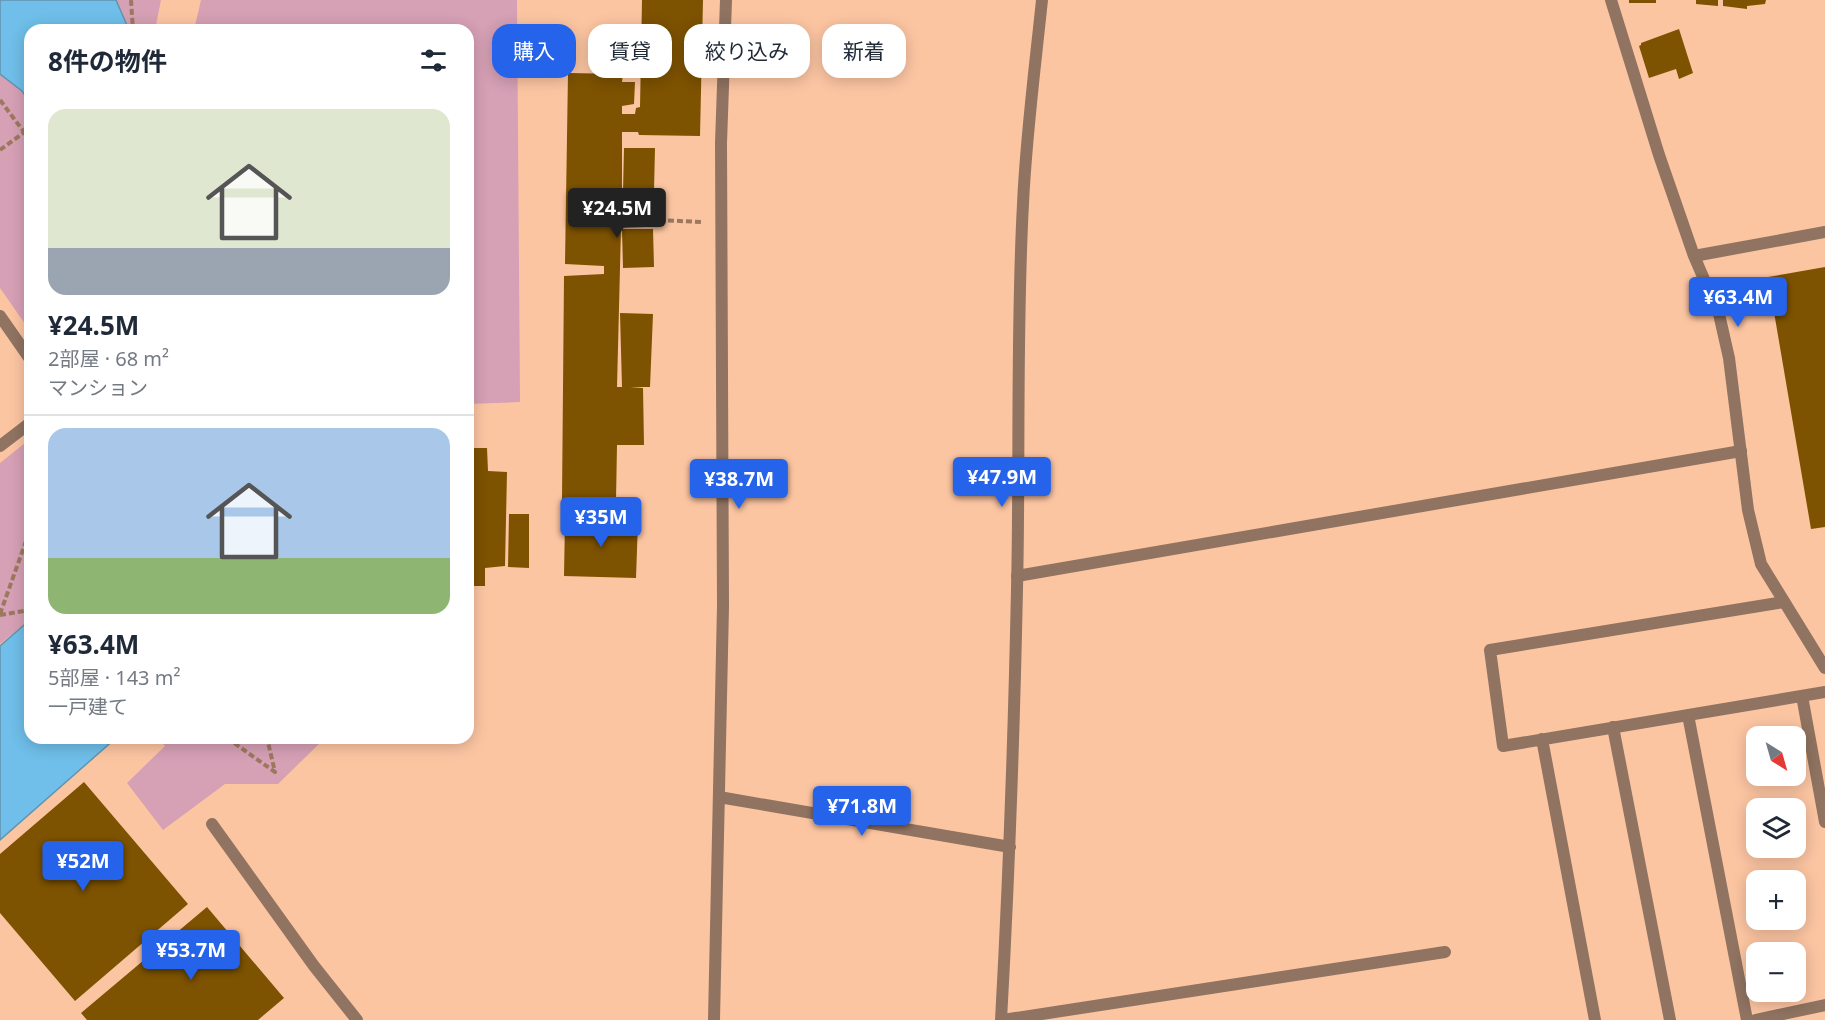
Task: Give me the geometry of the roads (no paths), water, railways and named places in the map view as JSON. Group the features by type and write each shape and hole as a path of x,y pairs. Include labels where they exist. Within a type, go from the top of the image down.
{"street":[{"path":"714,1020 723,606 722,143 726,0"},
{"path":"1042,0 1022,206 1017,576 1010,847 1002,1020 1445,952"},
{"path":"1611,0 1659,155 1694,256 1722,325 1729,358 1748,510 1761,564 1825,668"},
{"path":"1694,256 1825,232"},
{"path":"0,316 24,350"},
{"path":"0,446 24,428"},
{"path":"1017,576 1741,451"},
{"path":"1784,602 1490,650 1503,746 1825,692"},
{"path":"1802,696 1825,822"},
{"path":"1688,715 1747,1020"},
{"path":"1613,727 1670,1020"},
{"path":"1542,739 1595,1020"},
{"path":"719,797 1010,847"},
{"path":"212,824 314,966 357,1020"},
{"path":"1755,1020 1825,1005"}],"water":[{"path":"0,0 116,0 126,24 24,24 24,94 0,74"},
{"path":"24,625 24,744 109,744 0,840 0,646"}]}
